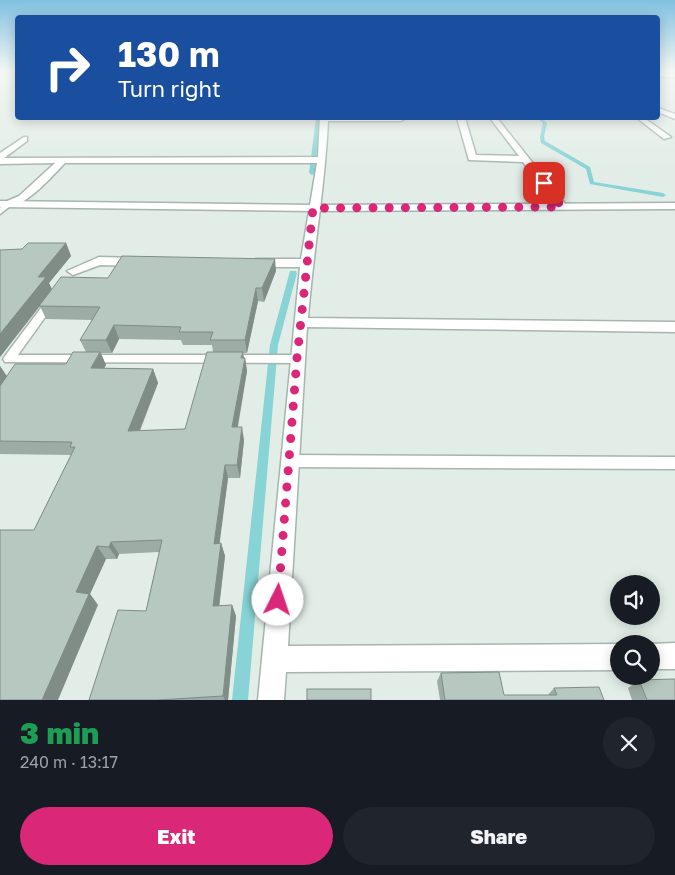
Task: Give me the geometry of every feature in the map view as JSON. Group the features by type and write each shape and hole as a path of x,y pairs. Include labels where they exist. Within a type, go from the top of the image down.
{"street":[{"path":"660,111 675,117"},
{"path":"271,700 300,322 313,208 316,160 324,120"},
{"path":"462,120 472,158 526,159"},
{"path":"496,120 562,207"},
{"path":"643,120 667,137"},
{"path":"0,159 24,140"},
{"path":"0,159 316,160"},
{"path":"4,204 23,198 63,160"},
{"path":"4,204 313,208 675,206"},
{"path":"70,275 99,261 149,262"},
{"path":"247,262 306,263"},
{"path":"300,322 675,327"},
{"path":"660,656 675,656"},
{"path":"274,659 610,657"}],"lane":[{"path":"0,212 4,204"},
{"path":"56,295 9,359 297,358"},
{"path":"16,376 27,359"},
{"path":"289,461 675,463"}],"building":[{"path":"28,243 66,243 38,277 46,277 0,334 0,250 22,249"},
{"path":"122,256 275,259 262,288 256,288 245,340 210,340 213,332 179,332 181,327 114,325 106,340 80,340 100,307 39,306 61,277 108,278"},
{"path":"73,352 100,352 91,368 153,369 128,431 185,429 207,352 243,352 241,358 245,358 232,427 242,427 237,465 225,465 214,544 221,543 213,606 232,605 223,696 157,700 89,700 118,610 146,611 162,540 111,542 109,547 97,546 76,592 89,594 42,700 0,700 0,530 34,530 75,447 70,447 72,442 0,441 0,386 15,364 66,364"},
{"path":"499,672 504,695 557,695 554,688 599,687 604,700 445,700 441,673"},
{"path":"660,679 675,679 675,700 647,700 641,685 660,685"},
{"path":"307,689 371,689 371,700 307,700"}],"waterway":[{"path":"312,173 318,120"},
{"path":"541,120 545,123 542,137 543,142 588,168 592,183 663,195"},
{"path":"240,700 274,345 293,273"}],"route":[{"path":"278,600 297,358 313,208 562,207 544,183"}]}
